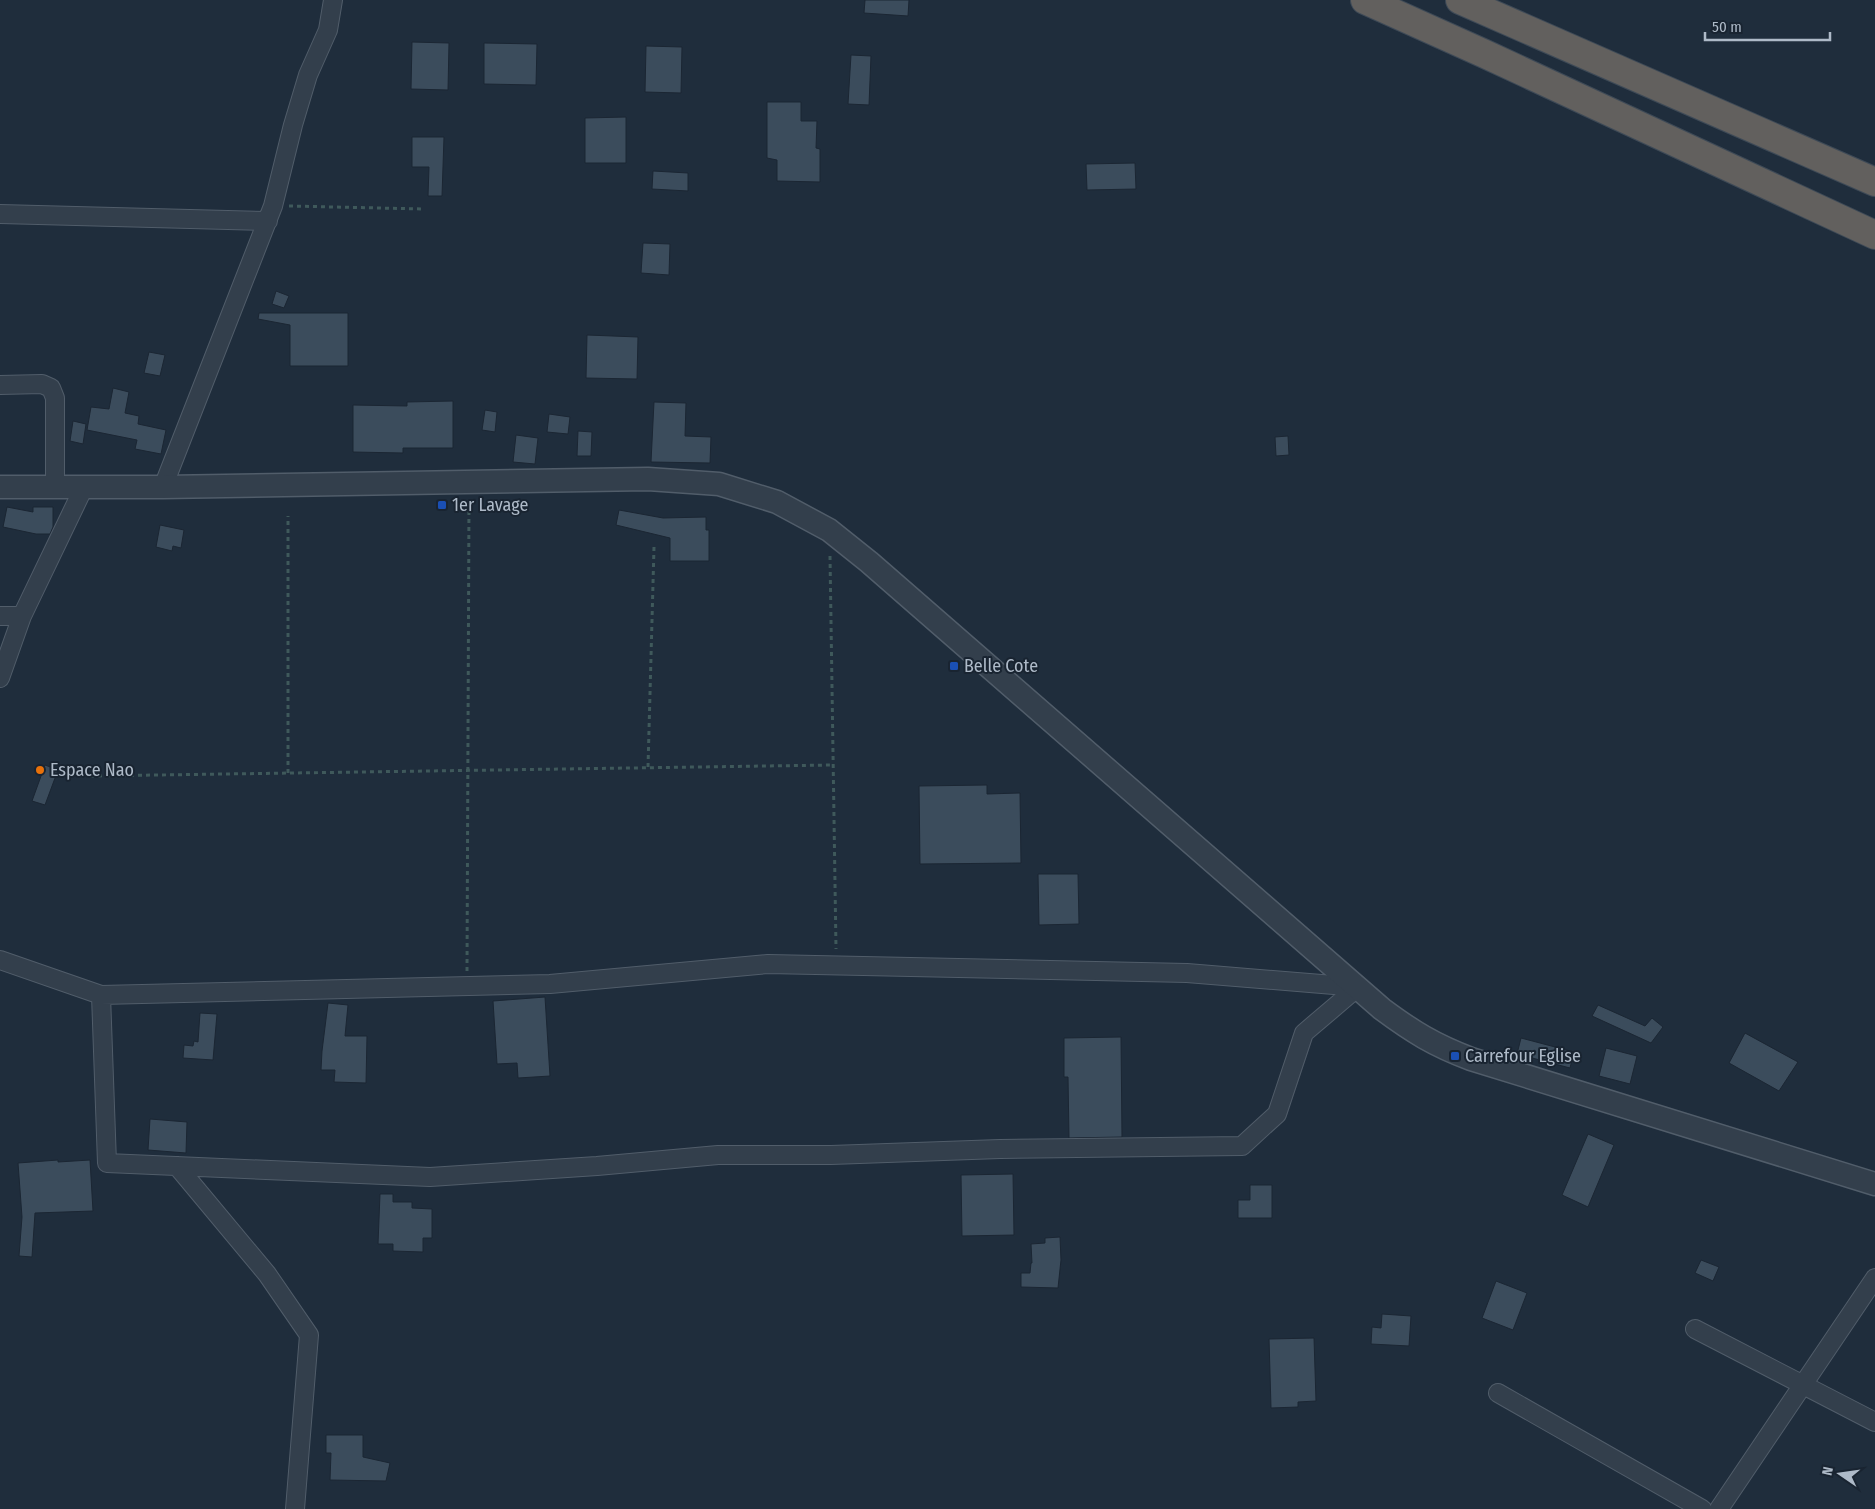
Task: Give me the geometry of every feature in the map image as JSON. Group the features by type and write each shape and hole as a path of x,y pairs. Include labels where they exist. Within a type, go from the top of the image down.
{"highway":[{"path":"1365,0 1875,236"},
{"path":"1460,0 1875,182"}],"street":[{"path":"163,487 271,213 308,75 328,30 334,0"},
{"path":"0,214 271,213"},
{"path":"0,385 42,384 51,388 55,398 55,487"},
{"path":"0,487 163,487 648,479 718,484 777,502 830,530 1382,1009 1415,1034 1442,1048 1471,1059 1875,1184"},
{"path":"0,678 22,616 84,487"},
{"path":"0,616 22,616"},
{"path":"0,960 102,995 550,984 768,964 1187,973 1358,988"},
{"path":"102,995 107,1162 430,1177 598,1166 718,1155 831,1155 1000,1149 1242,1146 1277,1114 1304,1033 1358,988"},
{"path":"177,1166 267,1274 309,1335 295,1509"},
{"path":"1719,1509 1875,1278"},
{"path":"1695,1329 1875,1422"},
{"path":"1498,1392 1702,1509"}],"path":[{"path":"271,213 424,209"},
{"path":"466,986 470,482"},
{"path":"288,516 288,773"},
{"path":"830,530 837,965"},
{"path":"648,767 654,547"},
{"path":"90,776 833,765"}],"building":[{"path":"865,0 909,0 908,16 864,13"},
{"path":"412,42 449,43 448,90 411,89"},
{"path":"484,43 537,44 536,85 484,84"},
{"path":"646,46 682,47 681,93 645,92"},
{"path":"851,55 871,56 869,105 848,104"},
{"path":"767,102 801,102 801,121 817,121 816,148 820,149 820,182 777,181 777,160 767,158"},
{"path":"626,117 626,163 585,163 585,118"},
{"path":"412,137 444,137 442,196 428,196 429,167 412,167"},
{"path":"1135,163 1136,189 1087,190 1086,164"},
{"path":"653,171 688,173 688,191 652,189"},
{"path":"643,243 670,244 669,275 641,273"},
{"path":"276,291 289,296 284,308 272,304"},
{"path":"259,313 348,313 348,366 290,366 290,325 258,319"},
{"path":"587,335 638,337 637,379 586,378"},
{"path":"149,352 165,355 160,376 144,373"},
{"path":"113,388 129,392 125,413 139,416 138,424 166,430 161,454 135,449 137,440 87,430 91,407 109,409"},
{"path":"453,401 453,448 403,448 403,453 353,452 353,405 407,406 407,402"},
{"path":"654,402 686,403 685,436 711,437 710,463 651,462"},
{"path":"485,410 497,412 495,432 482,430"},
{"path":"549,414 570,417 568,434 547,432"},
{"path":"73,421 86,424 83,444 70,441"},
{"path":"578,431 592,432 591,456 577,456"},
{"path":"516,435 538,438 535,464 513,462"},
{"path":"1288,436 1289,455 1276,456 1275,437"},
{"path":"7,507 33,512 33,507 53,507 53,527 50,534 36,534 3,527"},
{"path":"619,510 663,518 706,517 706,530 709,530 709,561 670,561 670,538 616,525"},
{"path":"160,525 184,530 181,548 173,546 172,551 156,547"},
{"path":"45,765 58,770 45,805 32,801"},
{"path":"987,785 987,794 1020,793 1021,863 920,864 919,786"},
{"path":"1038,874 1078,874 1079,924 1039,925"},
{"path":"545,997 550,1076 518,1078 517,1063 497,1064 493,1001"},
{"path":"328,1003 348,1005 345,1036 367,1036 366,1083 334,1082 335,1070 321,1070"},
{"path":"1598,1005 1645,1026 1652,1018 1663,1027 1651,1043 1592,1016"},
{"path":"200,1013 217,1014 213,1060 183,1058 184,1045 193,1046 194,1041 198,1042"},
{"path":"1745,1033 1798,1062 1779,1091 1729,1063"},
{"path":"1121,1037 1122,1137 1069,1138 1068,1077 1064,1077 1064,1038"},
{"path":"1521,1038 1574,1052 1570,1068 1517,1054"},
{"path":"1606,1048 1637,1056 1630,1084 1599,1076"},
{"path":"150,1119 187,1122 186,1153 148,1150"},
{"path":"1588,1134 1614,1145 1588,1207 1562,1195"},
{"path":"58,1160 58,1162 90,1160 93,1211 35,1213 32,1257 19,1256 22,1217 18,1163"},
{"path":"1013,1174 1014,1235 962,1236 961,1175"},
{"path":"1250,1185 1272,1185 1272,1218 1238,1218 1238,1200 1250,1200"},
{"path":"380,1194 393,1194 393,1202 412,1202 412,1208 432,1209 432,1238 423,1238 423,1252 393,1251 393,1244 378,1244"},
{"path":"1060,1237 1061,1260 1058,1288 1021,1287 1021,1273 1030,1273 1032,1263 1031,1244 1045,1243 1045,1238"},
{"path":"1701,1260 1719,1267 1713,1281 1695,1273"},
{"path":"1496,1281 1527,1293 1513,1330 1482,1318"},
{"path":"1382,1314 1411,1316 1409,1346 1371,1344 1372,1327 1381,1328"},
{"path":"1314,1338 1316,1401 1298,1402 1298,1407 1271,1408 1269,1339"},
{"path":"326,1435 363,1435 363,1457 390,1463 386,1481 330,1480 331,1453 326,1453"}],"place":[{"name":"1er Lavage","path":"442,505"},
{"name":"Belle Cote","path":"954,666"},
{"name":"Espace Nao","path":"40,770"},
{"name":"Carrefour Eglise","path":"1455,1056"}]}
